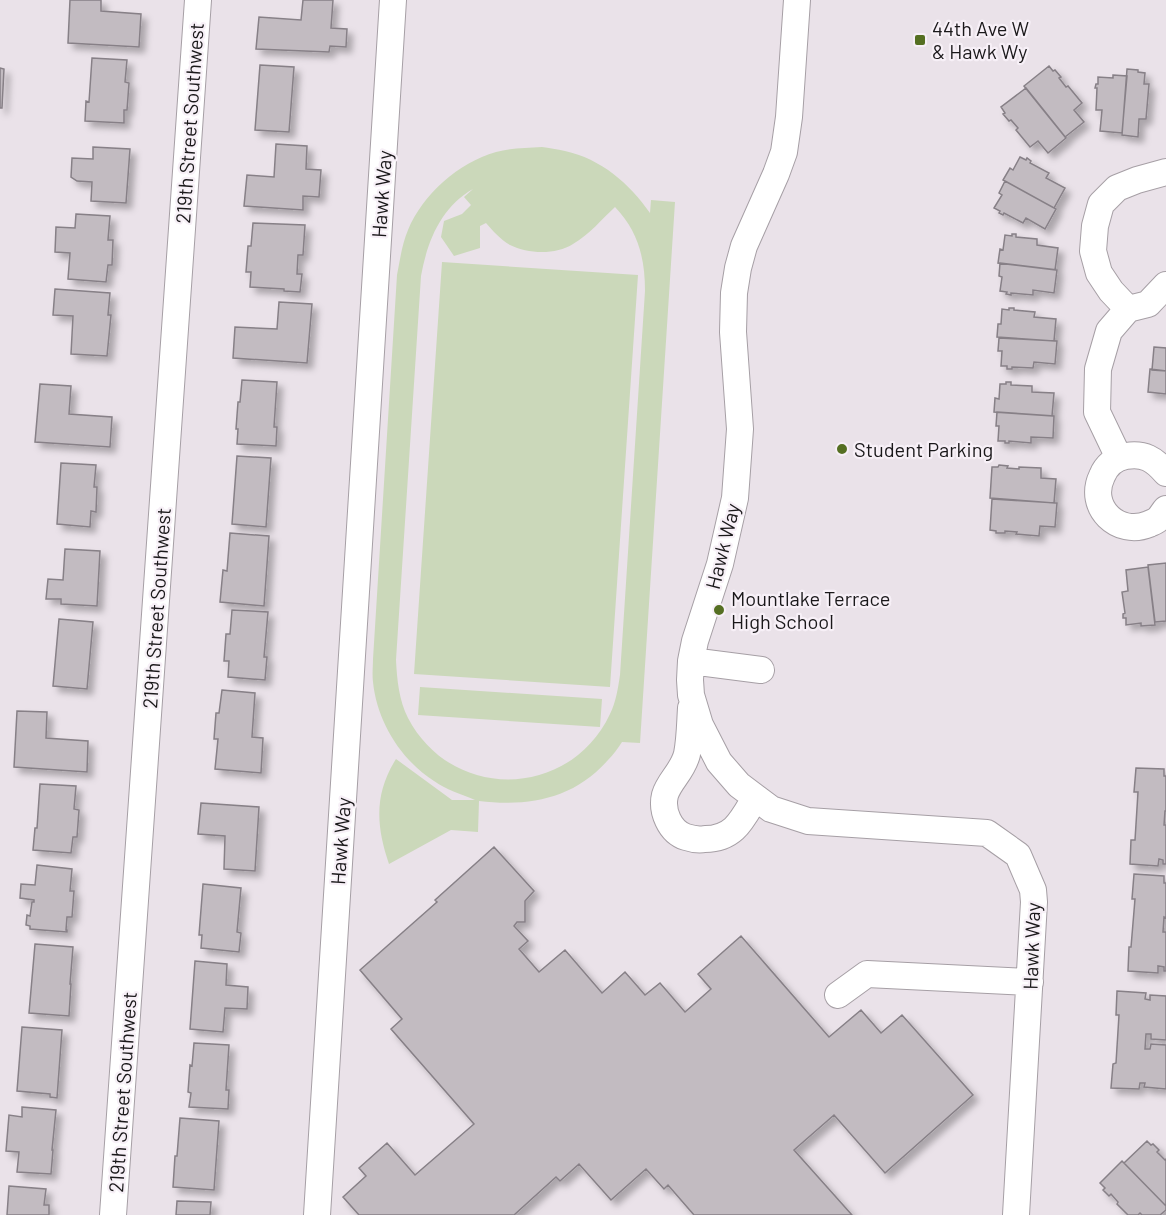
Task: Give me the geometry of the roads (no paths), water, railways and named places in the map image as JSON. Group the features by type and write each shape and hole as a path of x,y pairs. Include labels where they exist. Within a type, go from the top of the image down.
{"street":[{"name":"219th Street Southwest","path":"113,1215 198,0"},
{"name":"Hawk Way","path":"317,1215 393,0"},
{"name":"Hawk Way","path":"798,0 784,152 744,246 734,293 733,332 740,429 735,498 720,564 695,641 691,661 691,695 700,725 719,762 739,785 771,809 808,821 987,833 1018,855 1033,890 1034,902 1016,1215"},
{"path":"1128,309 1111,291 1099,273 1093,251 1095,226 1101,204 1117,188 1166,172"},
{"path":"1119,458 1097,412 1098,369 1109,331 1128,309 1148,303 1166,285"},
{"path":"1166,473 1153,460 1137,454 1119,458 1105,468 1098,484 1099,502 1108,517 1123,527 1141,528 1157,521 1166,509"},
{"path":"691,661 761,670"},
{"path":"691,695 687,755 664,802 665,812 672,828 679,834 698,840 724,836 733,831 742,821 755,798"},
{"path":"838,995 867,974 1030,982"}],"place":[{"name":"44th Ave W & Hawk Wy","path":"920,40"},
{"name":"Student Parking","path":"842,449"},
{"name":"Mountlake Terrace High School","path":"719,610"}]}
